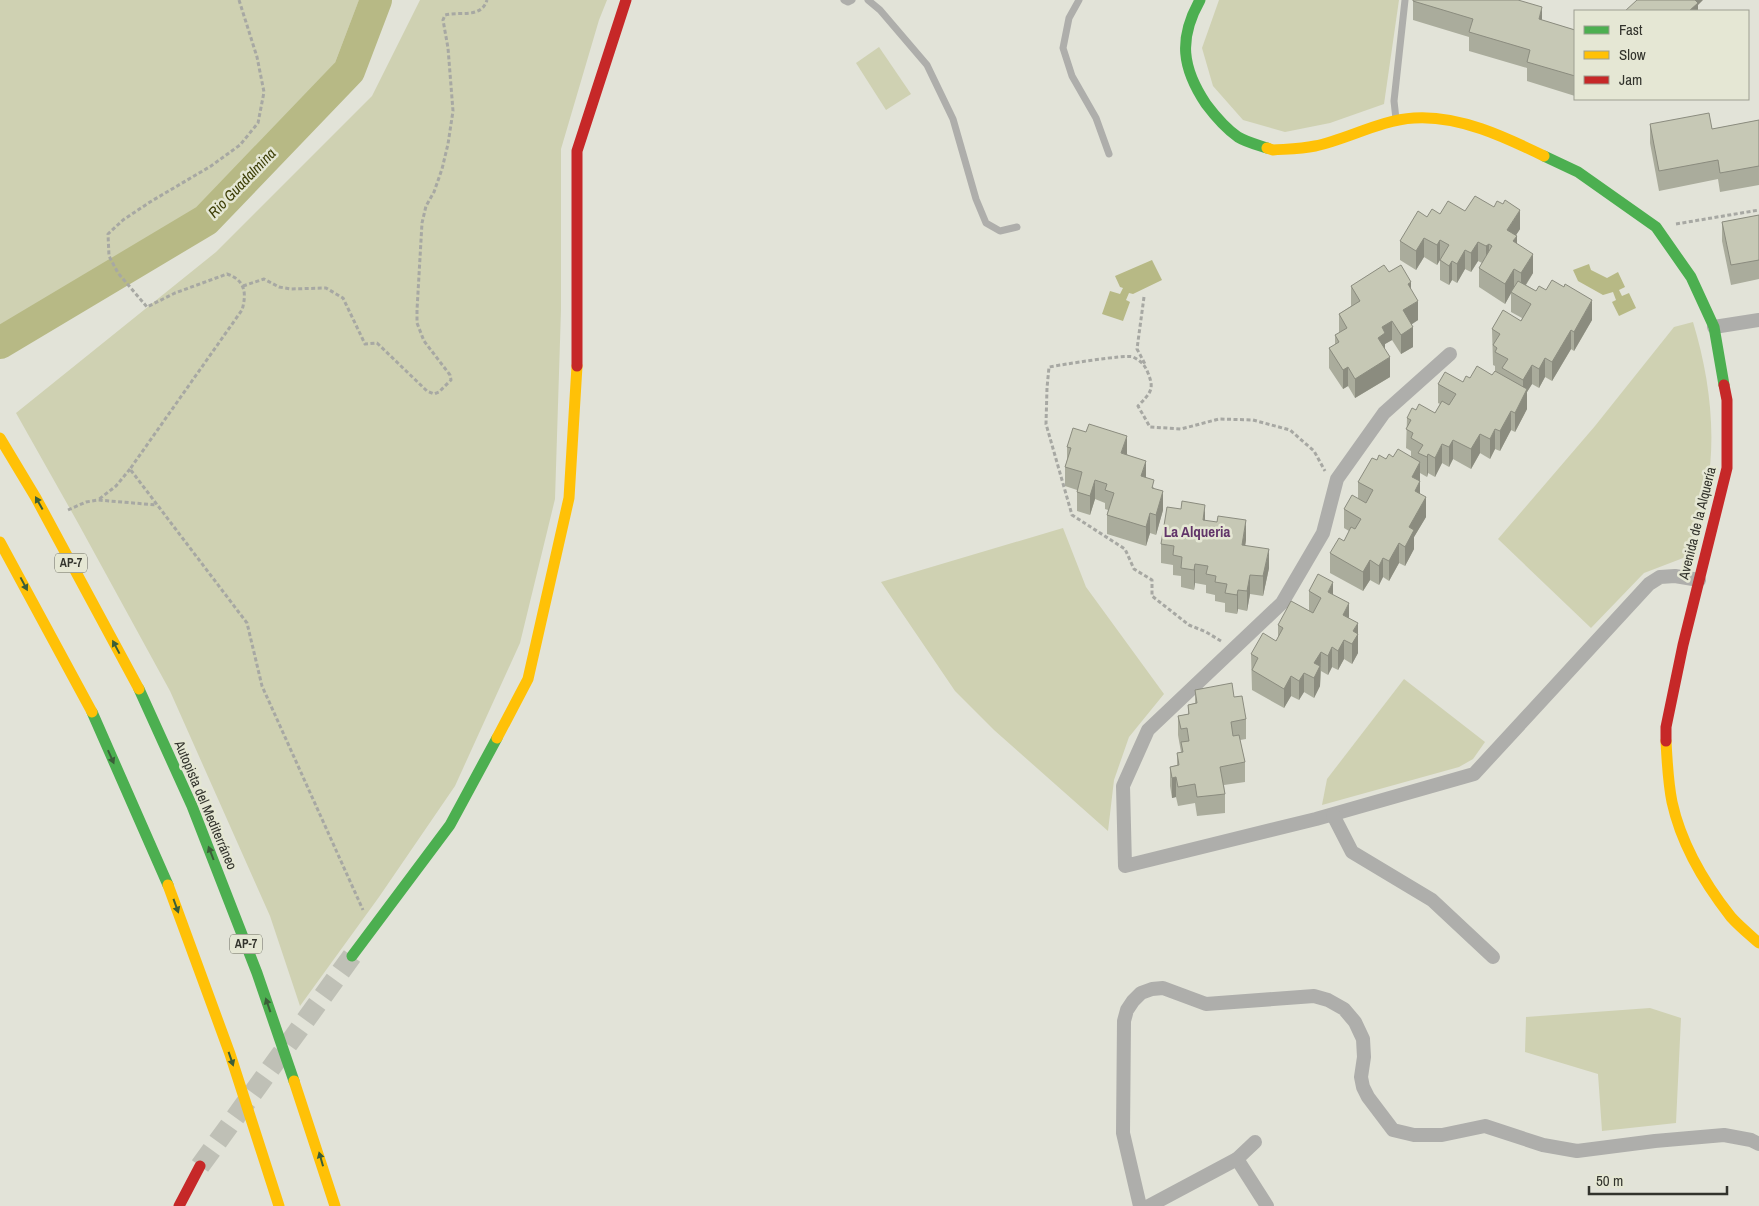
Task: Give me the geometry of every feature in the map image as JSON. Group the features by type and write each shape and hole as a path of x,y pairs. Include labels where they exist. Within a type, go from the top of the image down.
{"main road":[{"path":"352,956 450,826 528,679 570,498 577,381 577,151 626,0"},
{"name":"Avenida de la Alquería","path":"1200,0 1191,16 1186,40 1186,62 1195,87 1216,118 1239,138 1273,150 1314,146 1413,118 1436,118 1463,124 1507,138 1578,172 1656,227 1691,277 1714,327 1727,400 1727,468 1683,645 1666,727 1667,764 1672,802 1684,839 1700,872 1732,918 1759,943"},
{"name":"Autopista del Mediterráneo","path":"0,438 36,498 139,690 192,806 257,973 318,1150 334,1206"},
{"path":"0,542 92,712 170,890 230,1054 279,1206"},
{"path":"179,1206 200,1166"}],"street":[{"path":"1714,327 1759,320"},
{"path":"1450,354 1384,413 1337,479 1323,533 1282,602 1148,730 1123,786 1125,866 1333,815 1474,774 1649,584 1660,577 1675,576 1699,580"},
{"path":"1333,815 1352,852 1432,900 1493,957"},
{"path":"1140,1206 1123,1133 1124,1021 1127,1010 1133,1001 1141,993 1152,989 1163,988 1206,1004 1314,996 1328,1000 1344,1009 1355,1022 1363,1039 1364,1057 1361,1077 1368,1097 1393,1130 1414,1136 1442,1135 1485,1126 1543,1145 1577,1151 1655,1141 1724,1135 1751,1140 1759,1144"},
{"path":"1150,1206 1237,1159 1256,1142"},
{"path":"1237,1159 1267,1206"}],"lane":[{"path":"844,0 848,2 852,0"},
{"path":"868,0 880,10 927,65 953,120 976,198 986,223 1000,231 1017,227"},
{"path":"1079,0 1069,18 1064,48 1072,76 1096,118 1109,154"},
{"path":"1396,122 1394,101 1405,0"}],"path":[{"path":"157,505 98,500 116,486 130,469 242,310 246,299 243,286 235,276 227,274 175,293 148,307 123,279 113,264 109,256 108,234 123,220 211,166 240,145 258,123 264,92 257,57 238,0"},
{"path":"243,286 264,279 280,287 290,289 326,288 343,298 365,344 377,342 427,391 434,394 439,392 451,380 450,375 424,341 417,322 422,223 426,206 434,192 442,169 453,111 448,48 443,20 445,15 453,13 469,14 480,11 487,0"},
{"path":"1656,227 1759,210"},
{"path":"1144,297 1137,350 1153,383 1150,394 1138,406 1150,426 1181,429 1219,419 1253,420 1290,430 1314,451 1327,474 1337,479"},
{"path":"1145,364 1131,356 1065,363 1049,367 1046,424 1072,515 1124,549 1134,569 1152,580 1152,596 1189,625 1206,632 1226,645"},
{"path":"130,469 247,623 262,686 372,930"}],"shaded area":[{"path":"0,0 359,0 331,73 203,206 125,257 0,331"},
{"path":"420,0 607,0 599,20 561,149 561,310 555,499 520,643 455,786 379,897 300,1006 270,916 170,691 16,413 216,252 372,96"},
{"path":"1219,0 1399,0 1384,104 1330,123 1285,132 1243,120 1213,86 1202,48"},
{"path":"879,47 911,94 886,110 856,63"},
{"path":"1152,260 1162,280 1133,294 1129,293 1126,300 1130,302 1123,321 1102,314 1110,291 1120,294 1123,288 1120,287 1115,276"},
{"path":"1589,264 1591,270 1607,278 1618,272 1625,287 1619,290 1622,296 1629,293 1636,308 1619,316 1612,302 1616,300 1613,292 1603,295 1578,281 1573,270"},
{"path":"1693,322 1707,383 1710,404 1711,446 1706,496 1691,555 1644,573 1591,628 1498,539 1595,426 1674,327"},
{"path":"1063,528 1086,587 1164,694 1129,737 1114,780 1108,831 994,730 955,691 881,582"},
{"path":"1404,679 1485,742 1473,759 1459,767 1322,805 1327,779"},
{"path":"1650,1008 1681,1018 1676,1123 1602,1131 1598,1074 1525,1052 1526,1017"}],"building":[{"path":"1518,0 1542,7 1539,19 1574,30 1574,76 1527,62 1530,50 1469,32 1473,19 1413,1"},
{"path":"1637,0 1695,0 1698,3 1690,10 1626,10"},
{"path":"1709,113 1712,129 1759,120 1759,166 1720,173 1718,160 1659,171 1650,124"},
{"path":"1475,196 1494,207 1497,201 1503,204 1505,200 1520,210 1507,230 1517,236 1513,241 1533,254 1521,273 1514,269 1505,284 1479,268 1492,246 1489,244 1486,246 1478,242 1471,253 1465,250 1457,264 1452,261 1449,266 1440,260 1449,245 1440,240 1437,245 1424,238 1416,251 1400,241 1418,211 1427,217 1432,209 1440,214 1448,201 1465,211"},
{"path":"1759,215 1759,260 1731,265 1722,222"},
{"path":"1384,265 1389,272 1401,265 1411,282 1408,284 1418,301 1403,310 1413,327 1401,335 1392,321 1382,327 1385,333 1378,338 1390,357 1355,379 1348,367 1343,370 1329,348 1339,342 1335,335 1347,328 1339,314 1360,301 1351,286"},
{"path":"1552,280 1564,287 1565,284 1592,300 1574,332 1571,330 1552,362 1545,358 1539,369 1532,365 1523,380 1502,368 1508,359 1495,352 1497,348 1493,345 1500,334 1492,329 1503,310 1521,321 1531,304 1511,292 1518,281 1536,291 1539,286 1546,290"},
{"path":"1477,366 1492,375 1495,371 1527,389 1515,413 1511,411 1500,431 1495,429 1490,439 1480,434 1471,449 1453,440 1449,447 1442,444 1435,458 1428,454 1427,457 1418,453 1423,445 1411,438 1413,433 1406,429 1411,420 1407,418 1412,408 1416,410 1419,404 1435,413 1442,401 1449,405 1456,394 1438,384 1445,372 1463,382 1466,376 1470,378"},
{"path":"1089,424 1127,436 1121,453 1146,461 1141,476 1154,480 1152,488 1163,491 1156,515 1150,513 1146,527 1107,515 1114,493 1105,490 1107,484 1095,480 1090,496 1077,492 1082,472 1065,467 1071,448 1067,447 1073,428 1086,432"},
{"path":"1398,449 1420,462 1412,477 1420,481 1415,491 1426,497 1409,527 1414,530 1405,547 1399,543 1389,561 1383,558 1379,566 1370,560 1363,572 1330,553 1339,538 1344,541 1351,527 1355,529 1361,519 1344,509 1352,495 1366,503 1373,490 1358,482 1372,458 1377,460 1379,455 1386,459 1389,454 1393,457"},
{"path":"1182,501 1205,505 1203,520 1217,522 1218,516 1246,520 1242,545 1269,549 1263,576 1250,575 1247,591 1238,590 1237,595 1225,593 1227,584 1215,582 1216,576 1206,574 1208,566 1195,564 1194,570 1181,568 1182,557 1173,555 1174,546 1161,544 1167,507 1181,509"},
{"path":"1318,574 1333,582 1328,592 1349,603 1343,615 1358,623 1353,631 1358,634 1352,644 1344,640 1338,651 1332,647 1328,656 1321,652 1314,663 1320,666 1314,678 1304,673 1299,681 1291,676 1284,689 1252,670 1258,658 1251,654 1263,633 1276,641 1283,628 1278,625 1291,601 1313,613 1321,598 1309,591"},
{"path":"1232,683 1234,697 1242,696 1246,719 1231,722 1233,736 1239,735 1245,762 1220,767 1225,794 1197,797 1195,784 1178,787 1176,777 1172,778 1170,767 1179,765 1177,753 1183,752 1181,742 1189,741 1187,728 1181,729 1178,716 1189,714 1188,705 1197,703 1195,690"}],"waterway":[{"name":"Rio Guadalmina","path":"0,343 206,220 349,71 376,0"}],"tunnel":[{"path":"200,1166 352,956"}],"traffic: fast":[{"path":"1200,0 1188,28 1186,41 1188,66 1192,78 1206,104 1229,130 1241,139 1267,148"},
{"path":"1544,156 1578,172 1656,227 1691,277 1714,327 1724,385"},
{"path":"139,689 192,806 257,973 294,1081"},
{"path":"92,712 168,885"},
{"path":"352,956 450,825 497,738"}],"traffic: slow":[{"path":"1267,148 1273,150 1310,147 1401,119 1431,118 1448,120 1481,129 1544,156"},
{"path":"497,738 528,679 569,498 577,366"},
{"path":"0,438 36,498 139,689"},
{"path":"0,542 92,712"},
{"path":"1666,741 1672,802 1681,833 1703,877 1721,904 1734,920 1759,943"},
{"path":"168,885 230,1054 279,1206"},
{"path":"294,1081 335,1206"}],"traffic: jam":[{"path":"577,366 577,151 626,0"},
{"path":"1666,741 1666,727 1683,645 1727,468 1727,400 1724,385"},
{"path":"179,1206 200,1166"}],"district":[{"name":"La Alqueria","path":"1197,532"}]}
